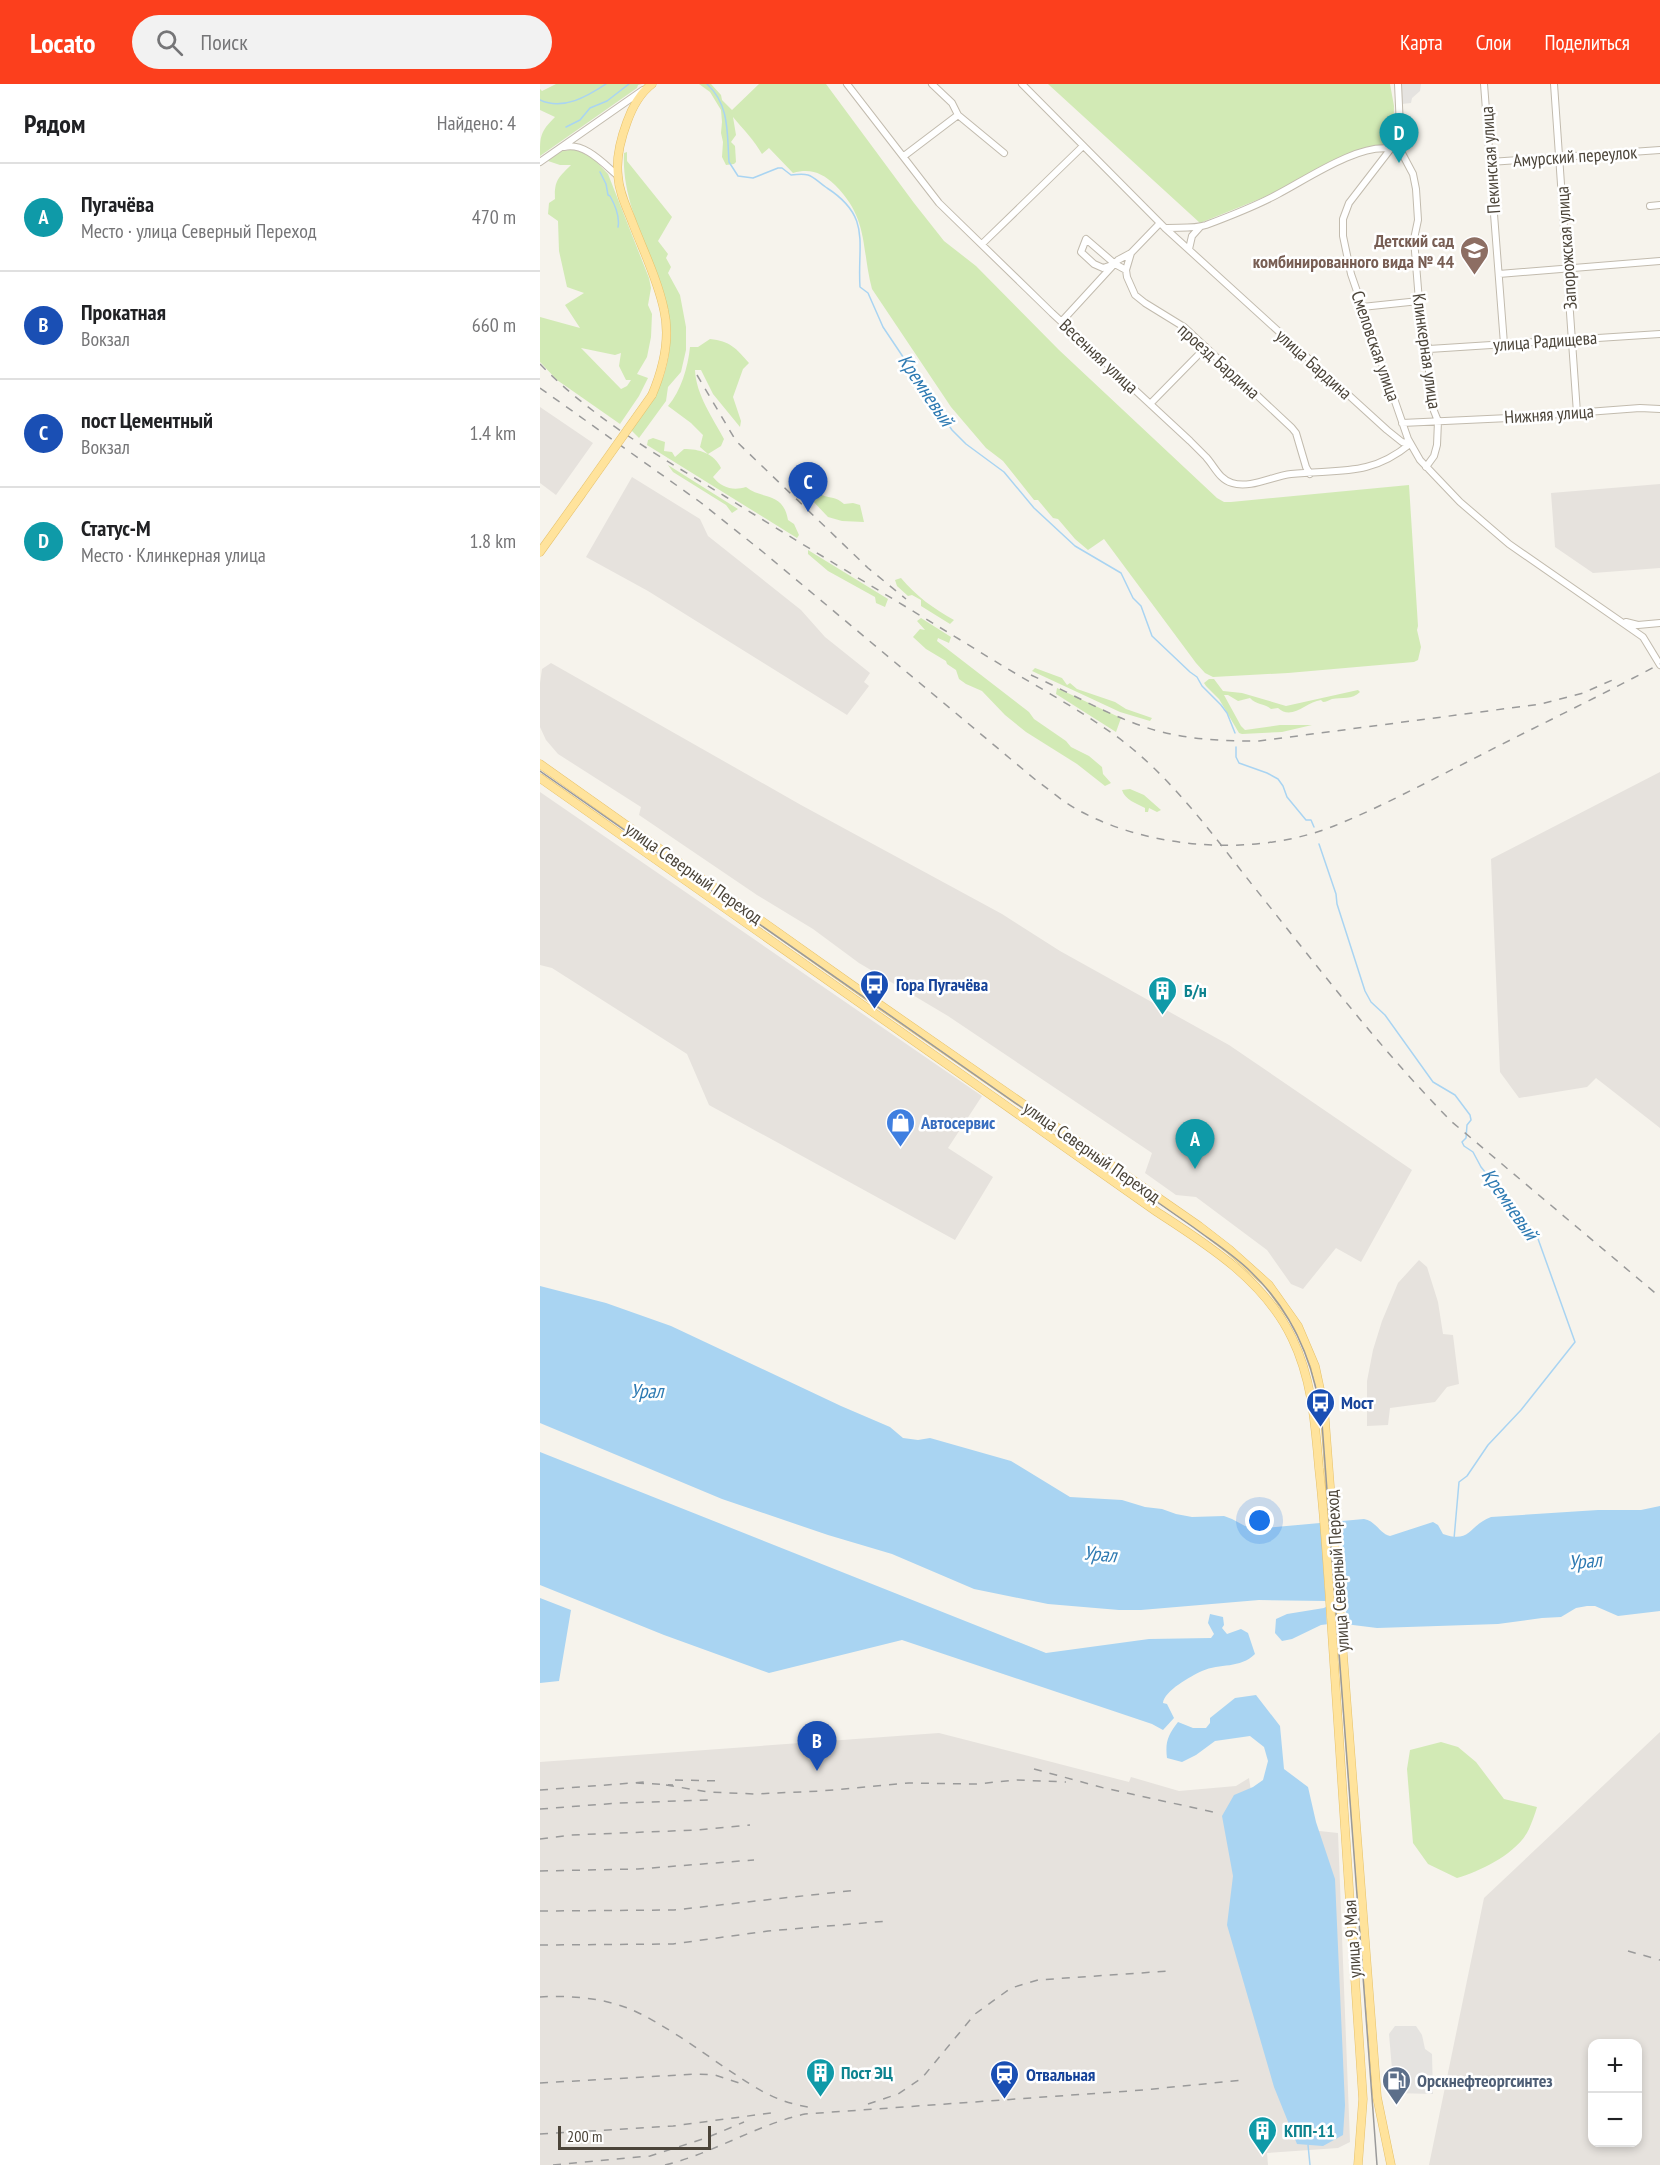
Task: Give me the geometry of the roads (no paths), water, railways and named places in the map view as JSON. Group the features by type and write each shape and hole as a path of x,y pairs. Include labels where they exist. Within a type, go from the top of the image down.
{"main road":[{"path":"540,552 652,395 662,372 666,349 665,312 654,276 622,198 617,175 619,155 627,123 640,98 651,85"},
{"name":"улица Северный Переход","path":"540,764 876,1002 1199,1226 1252,1268 1282,1300 1298,1326 1315,1366 1324,1408 1333,1507 1338,1659 1337,1713"},
{"name":"улица Северный Переход","path":"540,778 1196,1238 1259,1289 1284,1323 1301,1359 1313,1406 1338,1659 1348,1723"},
{"name":"улица 9 Мая","path":"1337,1713 1363,2099 1358,2165"},
{"name":"улица 9 Мая","path":"1348,1723 1377,2097 1391,2165"}],"street":[{"name":"Весенняя улица","path":"847,84 933,196 1202,453 1223,479 1246,484 1291,474 1339,472 1373,465 1395,457 1410,444"},
{"path":"932,84 952,104 958,115 1004,153"},
{"path":"938,90 944,84"},
{"name":"улица Бардина","path":"1022,84 1163,226 1387,430 1402,442 1410,444 1426,466 1460,502 1509,544 1643,637 1660,665"},
{"name":"Смеловская улица","path":"1398,84 1400,127 1396,142 1354,196 1343,219 1343,236 1346,259 1410,444"},
{"name":"Пекинская улица","path":"1484,84 1504,344"},
{"name":"Запорожская улица","path":"1554,84 1577,413"},
{"path":"540,162 651,85"},
{"path":"904,156 958,115"},
{"name":"Клинкерная улица","path":"1396,142 1413,174 1416,189 1418,220 1414,239 1419,301 1424,337 1429,350 1429,380 1438,421 1437,445 1434,456 1426,466"},
{"path":"561,148 571,145 579,147 617,175"},
{"path":"982,244 1083,146"},
{"path":"1062,321 1118,260 1131,253 1163,226 1200,226 1278,194 1350,157 1373,148 1391,149"},
{"name":"Амурский переулок","path":"1490,162 1660,150"},
{"path":"1650,206 1660,205"},
{"path":"1189,249 1191,236 1200,226"},
{"path":"1115,264 1106,268 1090,261 1081,252 1086,239 1106,258 1126,270 1131,253"},
{"path":"1499,274 1660,261"},
{"name":"проезд Бардина","path":"1126,270 1126,277 1135,295 1184,327 1292,428 1296,433 1310,474"},
{"path":"1362,307 1419,301"},
{"name":"улица Радищева","path":"1429,350 1660,334"},
{"path":"1150,404 1206,347"},
{"name":"Нижняя улица","path":"1402,423 1640,408 1660,409"},
{"path":"1622,622 1638,625 1660,623"}],"water":[{"name":"Урал","path":"540,1286 606,1303 671,1326 890,1427 903,1438 918,1440 930,1438 1011,1461 1070,1497 1122,1500 1192,1517 1224,1516 1245,1526 1265,1528 1364,1519 1372,1522 1383,1533 1390,1536 1433,1522 1438,1525 1443,1534 1459,1537 1491,1517 1598,1510 1641,1510 1660,1506 1660,1611 1618,1616 1595,1606 1587,1606 1576,1608 1561,1617 1498,1624 1377,1628 1337,1623 1321,1625 1292,1639 1282,1641 1275,1633 1276,1619 1287,1614 1324,1608 1327,1606 1326,1601 1259,1600 1119,1610 1048,1604 974,1589 892,1554 722,1499 540,1423"},
{"path":"540,1452 1046,1653 1149,1639 1211,1638 1214,1634 1208,1623 1210,1614 1223,1617 1222,1628 1227,1634 1241,1629 1248,1633 1255,1654 1243,1662 1202,1671 1173,1689 1163,1703 1167,1704 1174,1718 1163,1730 1152,1724 902,1640 769,1673 664,1635 540,1585"},
{"path":"540,1598 571,1610 559,1681 540,1683"},
{"path":"1256,1695 1280,1726 1284,1769 1308,1787 1316,1822 1335,1879 1345,2105 1343,2135 1323,2146 1297,2144 1274,2087 1227,1925 1233,1876 1222,1816 1234,1795 1263,1780 1268,1761 1264,1747 1250,1736 1215,1741 1182,1762 1167,1758 1168,1739 1178,1722 1193,1728 1206,1728 1210,1723 1210,1718 1235,1698"}],"waterway":[{"name":"Кремневый","path":"540,100 557,104 575,101 606,84"},
{"path":"566,127 580,120 590,108 607,101 629,84"},
{"name":"Кремневый","path":"707,84 720,101 724,111 729,162 738,176 753,178 778,168 782,168 791,175 811,176 841,199 851,210 859,232 860,287 868,293 883,327 952,430 966,444 1004,472 1034,508 1075,546 1121,573 1133,598 1141,606 1152,636 1197,677 1202,686 1221,705 1235,733"},
{"path":"600,172 608,195 617,211 618,227"},
{"name":"Кремневый","path":"1236,747 1236,757 1239,763 1278,779 1287,797 1306,820 1311,820 1314,827"},
{"name":"Кремневый","path":"1319,844 1365,991 1433,1082 1455,1095 1470,1115 1471,1120 1467,1125 1466,1138 1462,1142 1473,1152 1481,1167 1537,1236 1575,1342 1521,1410 1488,1445 1467,1476 1459,1482 1454,1539"},
{"path":"1308,2145 1310,2165"}],"tram line":[{"path":"540,771 1223,1249 1266,1288 1291,1323 1308,1361 1322,1423 1377,2165"}],"railway":[{"path":"540,364 605,420 653,452 1071,706 1136,752 1173,787 1190,807 1350,1007 1425,1094 1452,1122 1660,1297"},
{"path":"697,375 736,441 868,568 906,599"},
{"path":"540,388 700,502 1057,796 1078,810 1138,834 1204,845 1238,845 1304,836 1369,811 1660,664"},
{"path":"1031,675 1110,713 1158,731 1196,738 1246,741 1541,704 1583,693 1617,678"},
{"path":"1034,1769 1104,1788 1213,1812"},
{"path":"675,1780 722,1781"},
{"path":"666,1785 708,1792 755,1794 909,1783 976,1784 1017,1780 1066,1782"},
{"path":"540,1790 645,1782"},
{"path":"636,1783 673,1785"},
{"path":"540,1809 708,1800"},
{"path":"540,1839 571,1835 697,1830 750,1825"},
{"path":"540,1871 638,1869 754,1860"},
{"path":"540,1911 674,1910 857,1890"},
{"path":"540,1945 673,1944 768,1931 888,1921"},
{"path":"1628,1951 1660,1960"},
{"path":"868,2104 898,2094 922,2078 975,2014 1011,1988 1038,1980 1169,1971"},
{"path":"540,1997 586,1998 630,2009 666,2028 766,2094 801,2106 815,2108"},
{"path":"540,2083 696,2074 715,2075 739,2083"},
{"path":"665,2165 701,2154 769,2125 805,2114 1143,2090 1243,2080"},
{"path":"540,2134 673,2126 778,2112"},
{"path":"553,2165 650,2156 706,2138 744,2122"}],"place":[{"name":"Статус-М","path":"1399,163"},
{"name":"Детский сад комбинированного вида № 44","path":"1475,276"},
{"name":"пост Цементный","path":"808,512"},
{"name":"Гора Пугачёва","path":"875,1010"},
{"name":"Б/н","path":"1163,1016"},
{"name":"Автосервис","path":"900,1148"},
{"name":"Пугачёва","path":"1195,1169"},
{"name":"Мост","path":"1320,1428"},
{"name":"Прокатная","path":"817,1771"},
{"name":"Пост ЭЦ","path":"820,2098"},
{"name":"Отвальная","path":"1005,2100"},
{"name":"Орскнефтеоргсинтез","path":"1396,2106"},
{"name":"КПП-11","path":"1263,2156"}]}
